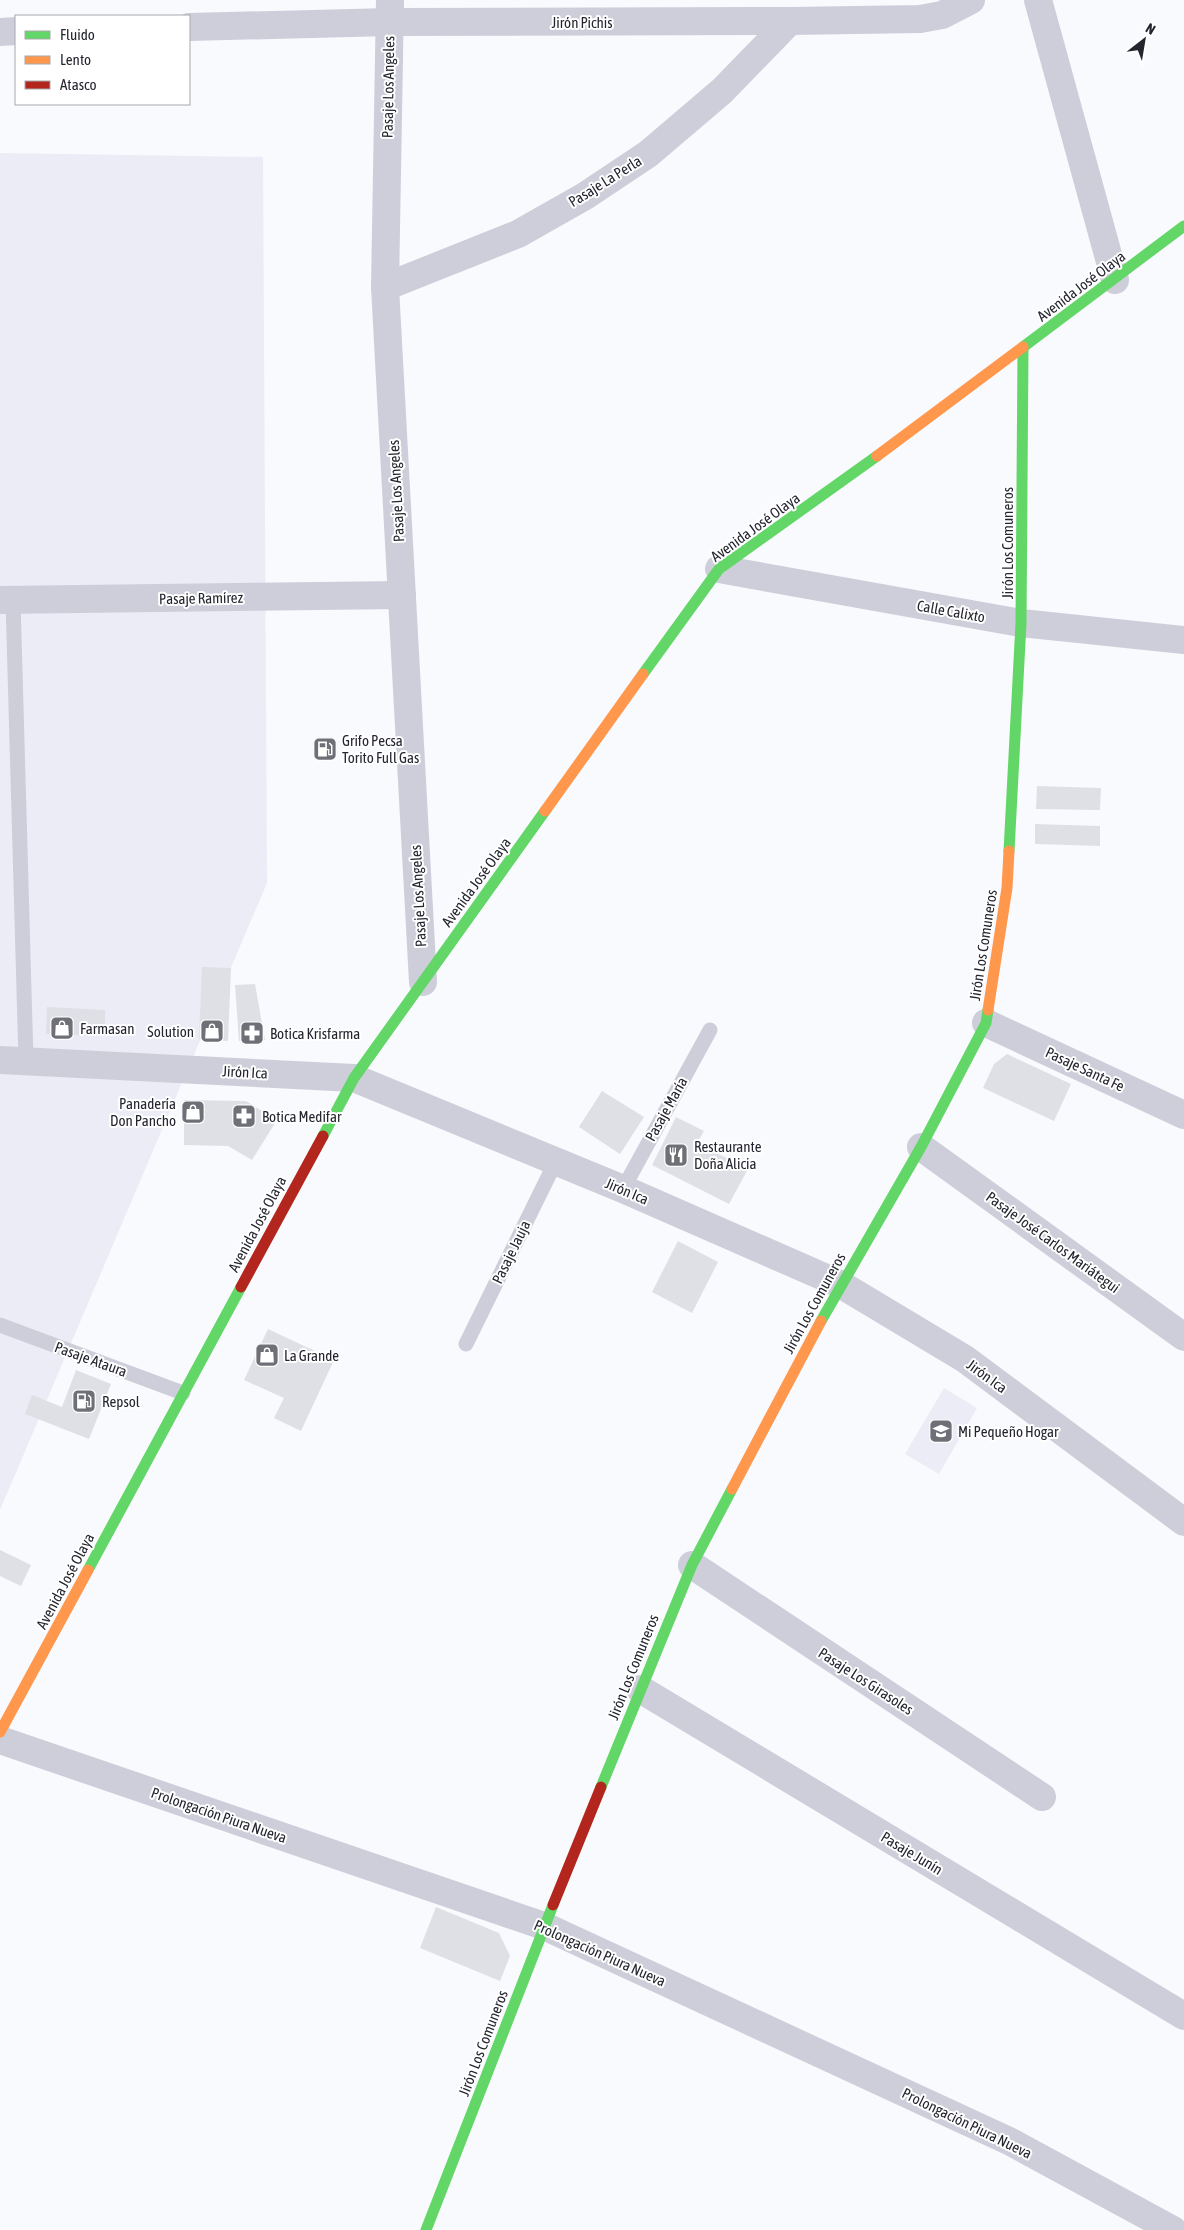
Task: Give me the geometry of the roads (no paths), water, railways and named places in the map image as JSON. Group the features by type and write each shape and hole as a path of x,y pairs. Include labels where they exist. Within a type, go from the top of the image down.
{"street":[{"name":"Jirón Pichis","path":"190,27 390,11 790,22 920,19 942,14 971,0"},
{"path":"1038,0 1115,280"},
{"name":"Pasaje Los Angeles","path":"390,11 385,287 423,982"},
{"name":"Pasaje La Perla","path":"385,287 518,234 585,196 648,154 722,92 790,22"},
{"path":"0,32 15,31"},
{"name":"Avenida José Olaya","path":"0,1732 354,1078 719,570 814,503 1115,280 1184,226"},
{"name":"Jirón Los Comuneros","path":"426,2230 544,1926 692,1565 840,1284 921,1147 986,1023 1007,888 1021,623 1023,348"},
{"name":"Calle Calixto","path":"719,570 1021,623 1184,640"},
{"name":"Pasaje Ramírez","path":"6,600 402,595"},
{"name":"Pasaje Santa Fe","path":"986,1023 1184,1115"},
{"name":"Jirón Ica","path":"13,1061 354,1078 556,1161 840,1284 965,1359 1184,1522"},
{"name":"Pasaje José Carlos Mariátegui","path":"921,1147 1184,1337"},
{"name":"Pasaje Los Girasoles","path":"692,1565 1042,1797"},
{"name":"Pasaje Junín","path":"640,1689 1184,2016"},
{"name":"Prolongación Piura Nueva","path":"0,1740 544,1926 1010,2141 1173,2230"}],"lane":[{"path":"6,600 13,1061"},
{"name":"Pasaje María","path":"622,1189 710,1030"},
{"name":"Pasaje Jauja","path":"466,1344 556,1161"},
{"name":"Pasaje Ataura","path":"0,1325 183,1394"}],"place":[{"name":"Grifo Pecsa Torito Full Gas","path":"325,749"},
{"name":"Farmasan","path":"62,1028"},
{"name":"Solution","path":"212,1031"},
{"name":"Botica Krisfarma","path":"252,1033"},
{"name":"Panadería Don Pancho","path":"193,1112"},
{"name":"Botica Medifar","path":"244,1116"},
{"name":"Restaurante Doña Alicia","path":"676,1155"},
{"name":"La Grande","path":"267,1355"},
{"name":"Repsol","path":"84,1401"},
{"name":"Mi Pequeño Hogar","path":"941,1431"}]}
